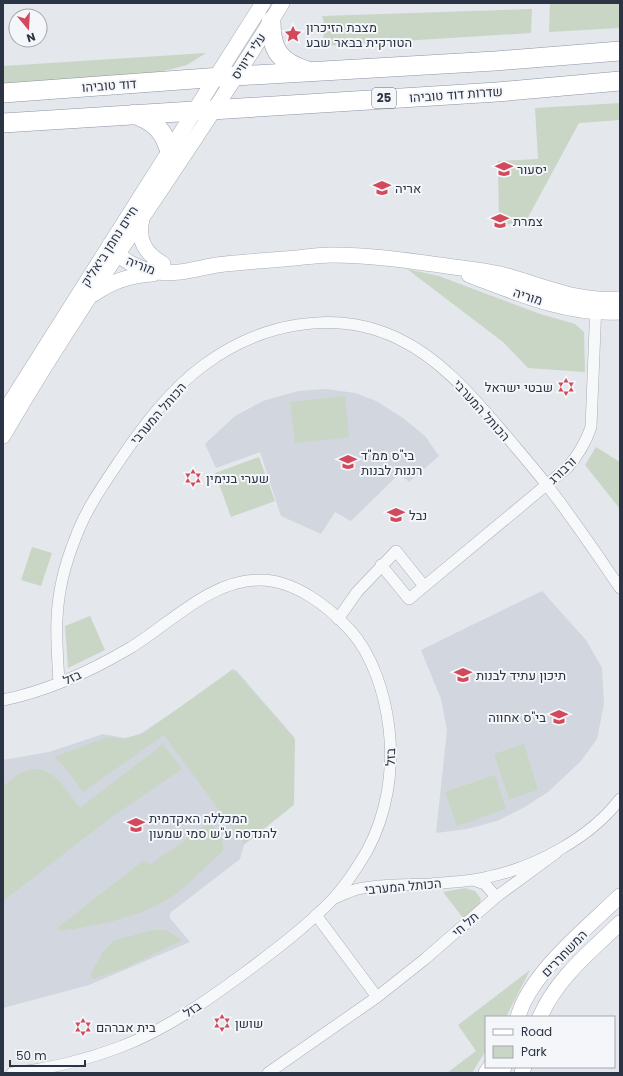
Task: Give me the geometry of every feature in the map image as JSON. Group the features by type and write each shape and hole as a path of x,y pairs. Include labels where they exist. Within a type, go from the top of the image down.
{"highway":[{"path":"271,21 273,45 278,54 292,64 311,72"},
{"path":"216,78 494,61 620,51"},
{"name":"דוד טוביהו","path":"3,93 216,78"},
{"name":"שדרות דוד טוביהו","path":"196,110 497,92 620,81"},
{"name":"25","path":"3,123 196,110"},
{"path":"132,114 149,120 157,126 166,138 170,152"}],"street":[{"name":"עלי דיוויס","path":"216,78 263,3"},
{"name":"עלי דיוויס","path":"215,108 282,3"},
{"name":"חיים נחמן ביאליק","path":"3,436 90,297 170,152 216,78"},
{"name":"חיים נחמן ביאליק","path":"3,414 117,249 143,215 215,108"},
{"path":"143,215 140,230 142,244 149,254 164,268"},
{"name":"מוריה","path":"117,249 164,268 331,255 390,258 440,265 551,304 596,306 620,312"},
{"path":"90,297 109,284 127,277 164,268"},
{"name":"מוריה","path":"596,306 620,299"},
{"name":"ורבורג","path":"381,566 409,599 568,467 586,442 591,427 596,306"},
{"name":"הכותל המערבי","path":"59,683 57,618 60,589 74,540 94,500 129,447 152,416 177,388 203,365 225,351 253,337 282,327 335,321 370,327 397,338 421,351 444,369 488,415 547,484 620,588"},
{"path":"338,619 357,592 396,551 424,586"},
{"name":"בזל","path":"3,700 26,695 59,683 106,662 130,648 204,597 224,587 245,580 264,580 302,592 338,619 357,638 370,660 383,696 391,740 388,793 380,820 364,855 354,872 334,898 316,915 266,957 236,979 191,1010 157,1030 122,1046 76,1062 13,1073"},
{"name":"הכותל המערבי","path":"334,898 357,890 378,886 473,880 488,878 514,870 556,853 594,825 620,799"},
{"name":"תל חי","path":"268,1073 377,997 425,959 496,897 556,853"},
{"path":"473,880 484,884 496,897"},
{"name":"המשחררים","path":"518,1015 539,977 620,896"},
{"path":"316,915 377,997"},
{"name":"המשחררים","path":"540,1016 546,1002 564,977 620,923"}],"shaded area":[{"name":"בי\"ס ממ\"ד רננות לבנות","path":"326,389 355,393 376,401 403,418 425,436 439,456 409,482 399,474 351,521 335,512 321,534 281,516 260,452 216,468 205,444 235,416 263,401 298,391"},
{"name":"בי\"ס אחווה","path":"542,591 586,640 602,668 604,704 597,739 581,761 548,792 523,808 497,821 467,829 436,833 447,730 441,699 421,650"},
{"name":"המכללה האקדמית להנדסה ע\"ש סמי שמעון","path":"236,670 294,737 294,805 244,845 240,859 170,913 170,918 190,942 89,985 3,1008 3,760 49,752 103,734 125,738 140,734"}],"green space":[{"path":"550,3 620,3 620,28 549,32"},
{"path":"532,9 531,33 322,46 325,26 322,16"},
{"path":"206,53 187,65 156,73 3,87 3,66"},
{"path":"620,103 620,120 579,123 525,223 499,225 498,161 538,159 535,108"},
{"path":"407,269 439,276 540,314 575,324 584,332 585,372 528,368 503,342"},
{"path":"345,396 349,437 295,443 290,402"},
{"path":"596,447 620,462 620,509 585,465"},
{"path":"259,457 275,501 231,517 215,473"},
{"path":"32,547 52,553 41,586 21,580"},
{"path":"90,616 105,650 68,668 65,626"},
{"path":"233,669 295,739 294,804 244,844 164,735 83,792 64,766 54,757 107,737 124,739 144,733"},
{"path":"163,744 182,769 109,819 3,901 3,786 21,773 31,769 40,770 56,778 80,808"},
{"path":"524,744 538,790 509,799 494,754"},
{"path":"495,775 506,809 457,826 445,792"},
{"path":"210,822 222,839 223,851 175,895 156,906 117,920 62,931 57,928 144,860 150,865"},
{"path":"465,888 475,891 481,899 479,906 463,918 443,892"},
{"path":"153,930 166,930 182,940 123,969 93,979 90,975 103,952 113,941"},
{"path":"530,970 507,1016 485,1016 485,1052 472,1073 447,1073 476,1051 458,1025"}],"place":[{"name":"מצבת הזיכרון הטורקית בבאר שבע","path":"293,34"},
{"name":"יסעור","path":"504,169"},
{"name":"אריה","path":"382,188"},
{"name":"צמרת","path":"500,221"},
{"name":"שבטי ישראל","path":"566,387"},
{"name":"בי\"ס ממ\"ד רננות לבנות","path":"348,462"},
{"name":"שערי בנימין","path":"193,478"},
{"name":"נבל","path":"396,515"},
{"name":"תיכון עתיד לבנות","path":"463,675"},
{"name":"בי\"ס אחווה","path":"559,717"},
{"name":"המכללה האקדמית להנדסה ע\"ש סמי שמעון","path":"136,825"},
{"name":"שושן","path":"222,1023"},
{"name":"בית אברהם","path":"83,1027"}]}
